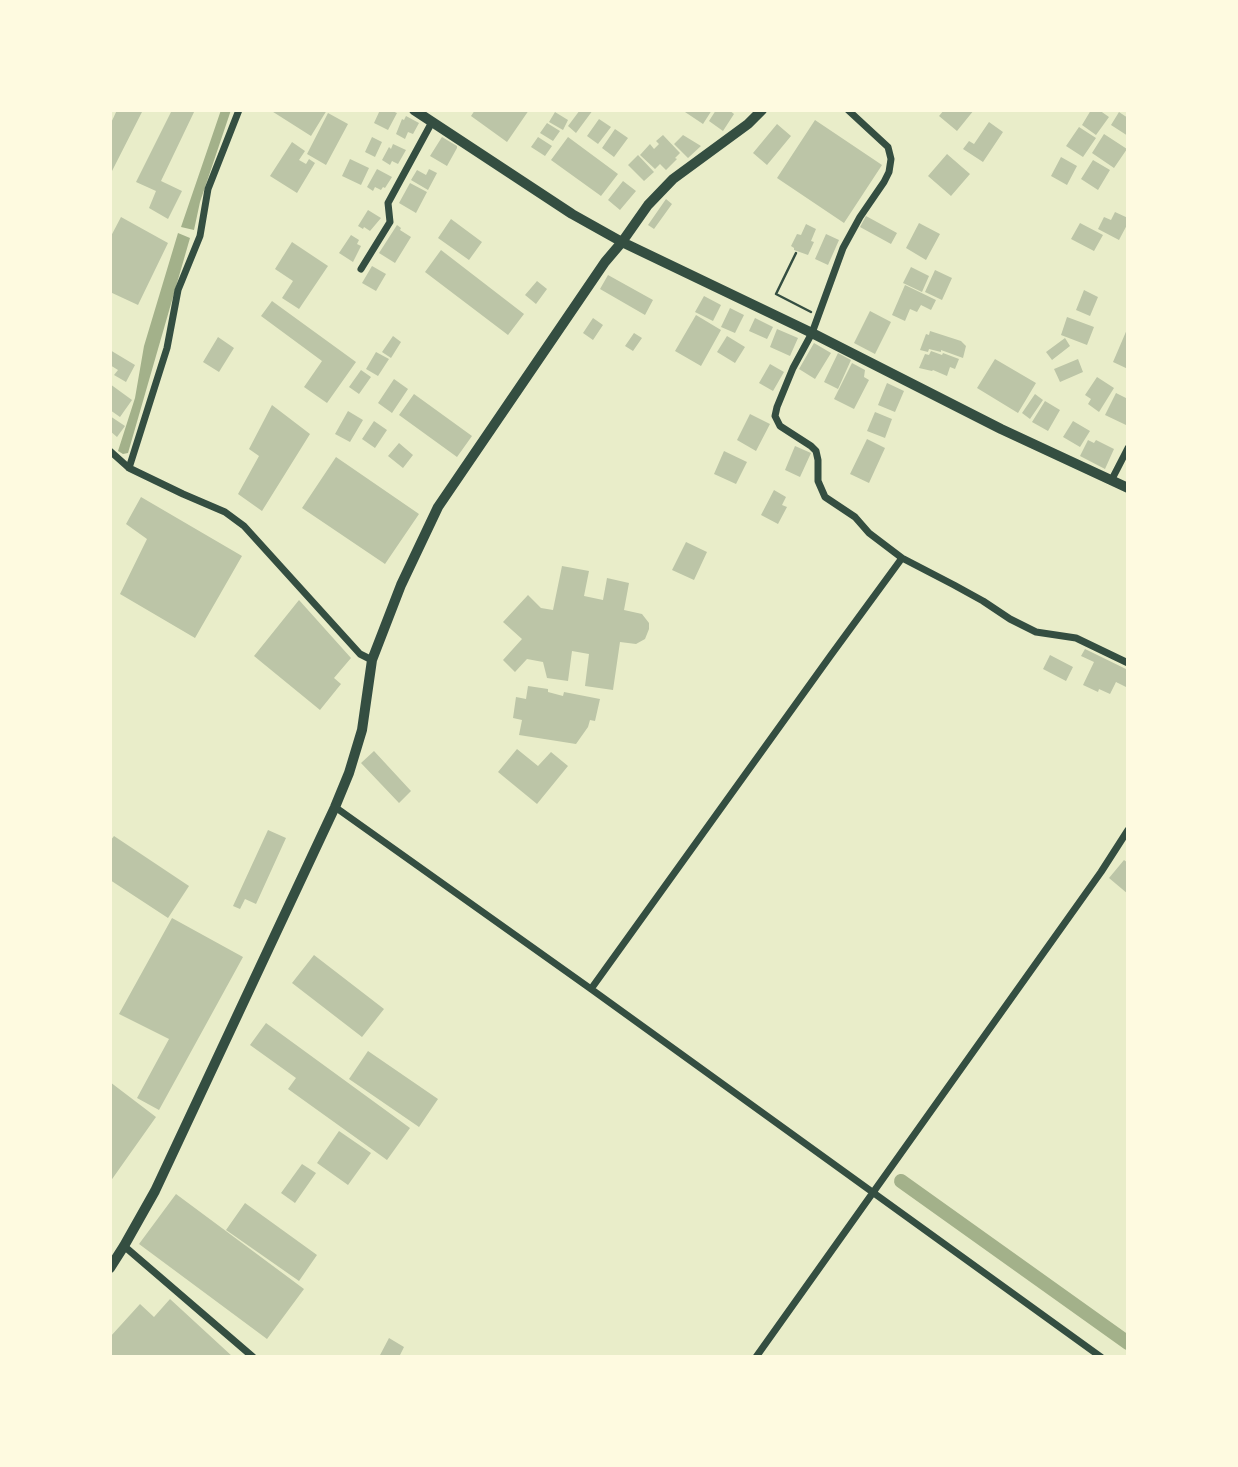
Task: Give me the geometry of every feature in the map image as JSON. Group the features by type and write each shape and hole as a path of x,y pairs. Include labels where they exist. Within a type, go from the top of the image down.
{"main road":[{"path":"414,110 572,214 622,242 812,333 1001,429 1128,488"},
{"path":"110,1268 155,1191 335,807 360,739 372,660 401,585 438,507 597,273 648,205 673,179 748,124 762,110"}],"street":[{"path":"129,468 167,348 178,289 200,236 208,189 239,110"},
{"path":"849,110 888,147 891,159 889,172 843,248 812,333 793,368 777,407 775,416 780,426 816,451 818,481 825,496 855,517 869,533 902,558 1036,632 1076,638 1128,663"},
{"path":"361,269 390,222 388,202 432,122"},
{"path":"1111,481 1128,448"},
{"path":"110,452 129,468 225,512 244,526 360,654 372,660"},
{"path":"591,989 902,558"},
{"path":"335,807 1101,1357"},
{"path":"756,1357 1101,873 1128,830"},
{"path":"124,1246 253,1357"}],"path":[{"path":"796,254 776,294 818,316"}],"shaded area":[{"path":"221,110 231,110 200,202 194,230 181,227"},
{"path":"178,233 190,238 128,453 123,454 118,451 135,398 144,346"}],"building":[{"path":"117,110 143,110 112,171 110,125"},
{"path":"172,110 195,110 161,181 182,191 168,219 149,208 156,191 136,182"},
{"path":"270,110 327,110 311,136"},
{"path":"380,110 397,113 388,130 374,123"},
{"path":"475,110 529,110 507,142 471,116"},
{"path":"580,110 593,110 576,133 568,126"},
{"path":"682,110 712,110 703,124"},
{"path":"716,110 729,110 734,114 723,131 709,121"},
{"path":"944,110 974,110 957,131 939,116"},
{"path":"1091,110 1099,110 1109,117 1096,135 1082,125"},
{"path":"555,112 568,120 563,130 549,122"},
{"path":"1119,112 1128,118 1128,136 1111,125"},
{"path":"328,113 348,124 326,165 307,154"},
{"path":"406,116 419,123 413,134 408,132 405,139 396,134"},
{"path":"599,119 611,127 598,144 587,136"},
{"path":"815,120 882,165 844,223 777,178"},
{"path":"989,122 1003,132 983,162 963,149 969,141 974,144"},
{"path":"547,123 560,131 553,141 540,133"},
{"path":"777,124 791,136 767,165 753,153"},
{"path":"1079,127 1096,138 1083,157 1066,146"},
{"path":"615,129 628,138 614,157 602,148"},
{"path":"1104,134 1127,149 1114,168 1092,153"},
{"path":"663,135 680,153 666,170 660,164 655,169 640,155 650,144 654,149 659,144 656,141"},
{"path":"683,135 701,146 688,158 674,144"},
{"path":"372,137 382,142 375,157 365,152"},
{"path":"442,137 457,146 447,166 430,156"},
{"path":"538,137 552,146 545,156 531,147"},
{"path":"568,137 618,174 601,196 551,160"},
{"path":"292,142 305,151 299,160 306,164 309,159 315,163 297,193 270,176"},
{"path":"393,144 406,150 398,164 392,161 390,165 382,160"},
{"path":"947,154 970,174 951,196 928,176"},
{"path":"638,155 654,172 644,181 628,165"},
{"path":"1061,157 1077,166 1067,185 1051,176"},
{"path":"350,159 369,168 361,185 342,176"},
{"path":"1093,160 1110,170 1098,190 1081,179"},
{"path":"377,169 392,177 385,188 381,190 375,187 373,191 367,187"},
{"path":"429,169 437,173 428,190 411,180 417,170 426,175"},
{"path":"623,181 636,191 620,210 608,200"},
{"path":"410,183 427,192 416,213 399,203"},
{"path":"666,199 672,204 654,229 648,225"},
{"path":"368,210 381,218 370,231 358,226"},
{"path":"1115,212 1128,218 1119,240 1098,229 1104,217 1111,220"},
{"path":"866,216 897,233 891,244 860,227"},
{"path":"121,217 168,243 138,305 110,292 110,238"},
{"path":"451,219 482,242 469,260 438,238"},
{"path":"919,223 940,234 926,260 906,248"},
{"path":"1080,223 1103,235 1094,251 1071,239"},
{"path":"806,224 816,229 808,255 794,250 791,246"},
{"path":"397,225 411,237 395,263 379,253"},
{"path":"826,234 839,240 828,265 815,259"},
{"path":"351,235 359,240 357,244 361,246 353,262 339,253"},
{"path":"292,242 328,266 299,309 282,298 293,281 275,269"},
{"path":"441,250 524,314 508,335 425,272"},
{"path":"372,266 386,274 376,291 362,283"},
{"path":"911,267 929,276 922,292 903,283"},
{"path":"935,270 952,278 942,300 925,292"},
{"path":"608,275 653,300 645,315 600,289"},
{"path":"537,281 547,289 536,304 525,295"},
{"path":"905,285 936,300 931,310 921,305 917,312 910,309 905,321 892,315"},
{"path":"1084,290 1098,297 1090,316 1076,310"},
{"path":"704,296 721,305 713,321 695,312"},
{"path":"272,301 356,362 327,403 304,387 322,361 261,316"},
{"path":"730,308 744,315 735,333 721,327"},
{"path":"870,311 891,322 875,354 854,343"},
{"path":"696,315 721,330 701,366 675,351"},
{"path":"1067,317 1094,327 1087,345 1061,335"},
{"path":"593,318 603,325 593,340 583,333"},
{"path":"755,318 773,327 767,339 749,331"},
{"path":"1128,327 1128,369 1113,362"},
{"path":"777,329 798,338 790,356 770,347"},
{"path":"930,331 961,341 966,346 963,358 941,350 920,350 926,334 929,335"},
{"path":"634,333 642,338 633,351 625,346"},
{"path":"393,336 401,342 391,358 382,352"},
{"path":"727,336 745,347 735,363 717,352"},
{"path":"218,337 234,348 219,372 203,362"},
{"path":"1065,338 1070,346 1052,360 1046,352"},
{"path":"814,343 831,353 815,379 799,369"},
{"path":"110,350 135,365 126,382 114,375 118,370 110,365"},
{"path":"931,351 959,359 955,369 950,367 947,376 919,368 925,354 929,355"},
{"path":"376,352 389,359 378,376 366,369"},
{"path":"838,353 851,360 838,389 824,382"},
{"path":"995,359 1036,383 1018,413 977,388"},
{"path":"1078,359 1083,372 1060,382 1054,369"},
{"path":"852,363 865,370 864,377 869,380 854,409 834,399"},
{"path":"770,364 784,372 773,391 759,383"},
{"path":"361,370 371,377 359,394 349,387"},
{"path":"1097,377 1114,388 1099,412 1088,404 1091,399 1085,395"},
{"path":"394,379 408,389 392,413 378,403"},
{"path":"887,383 904,391 895,412 878,405"},
{"path":"110,384 132,400 120,417 110,410"},
{"path":"1116,393 1128,399 1126,425 1105,415"},
{"path":"414,394 472,436 457,457 399,415"},
{"path":"1035,394 1043,400 1030,419 1022,413"},
{"path":"1045,401 1060,410 1048,431 1032,422"},
{"path":"272,405 310,434 262,511 238,494 259,456 249,449"},
{"path":"348,411 363,420 350,442 335,434"},
{"path":"875,412 892,419 885,438 867,431"},
{"path":"750,414 770,424 756,451 737,440"},
{"path":"110,416 125,426 117,437 110,431"},
{"path":"374,421 387,430 375,448 362,439"},
{"path":"1073,421 1090,431 1080,447 1063,437"},
{"path":"867,439 885,448 869,483 850,474"},
{"path":"1088,440 1094,443 1096,440 1114,449 1105,469 1080,456"},
{"path":"399,443 413,455 403,468 388,456"},
{"path":"795,446 811,453 800,477 785,470"},
{"path":"724,451 747,462 736,484 714,474"},
{"path":"336,457 419,514 385,564 302,508"},
{"path":"774,490 786,497 782,505 787,507 778,524 761,515"},
{"path":"141,497 242,556 195,638 120,594 147,539 126,524"},
{"path":"686,542 707,552 694,580 672,570"},
{"path":"562,566 589,571 584,596 603,600 607,578 629,583 624,610 642,614 649,623 645,639 636,644 620,642 613,690 585,686 589,654 572,651 568,681 547,678 543,662 527,659 515,672 503,660 522,639 503,622 528,595 541,608 553,610"},
{"path":"299,600 351,658 334,678 341,684 320,710 254,656"},
{"path":"1085,649 1128,670 1126,687 1116,682 1110,694 1083,685 1094,662 1081,656"},
{"path":"1050,655 1073,667 1066,681 1043,669"},
{"path":"528,686 548,689 548,692 563,696 564,692 600,699 595,721 590,720 576,744 519,735 522,720 513,718 516,697 526,699"},
{"path":"517,749 538,766 551,752 568,766 537,804 498,772"},
{"path":"374,751 411,791 399,803 361,763"},
{"path":"268,830 286,838 256,904 245,899 240,909 233,906"},
{"path":"114,836 189,886 168,918 110,880 110,841"},
{"path":"1124,860 1128,863 1128,894 1109,878"},
{"path":"172,918 243,957 159,1110 137,1098 169,1039 119,1014"},
{"path":"314,955 384,1009 362,1037 292,983"},
{"path":"266,1023 410,1128 387,1160 288,1089 296,1078 250,1045"},
{"path":"368,1051 438,1099 419,1127 349,1079"},
{"path":"110,1082 156,1117 110,1182"},
{"path":"339,1131 371,1153 348,1185 317,1163"},
{"path":"302,1164 316,1173 295,1203 281,1193"},
{"path":"176,1194 304,1289 267,1339 139,1244"},
{"path":"245,1203 317,1255 299,1281 226,1230"},
{"path":"170,1299 233,1357 110,1357 110,1337 140,1304 154,1317"},
{"path":"389,1338 404,1347 399,1357 379,1357"}],"waterway":[{"path":"901,1181 1128,1343"}]}
